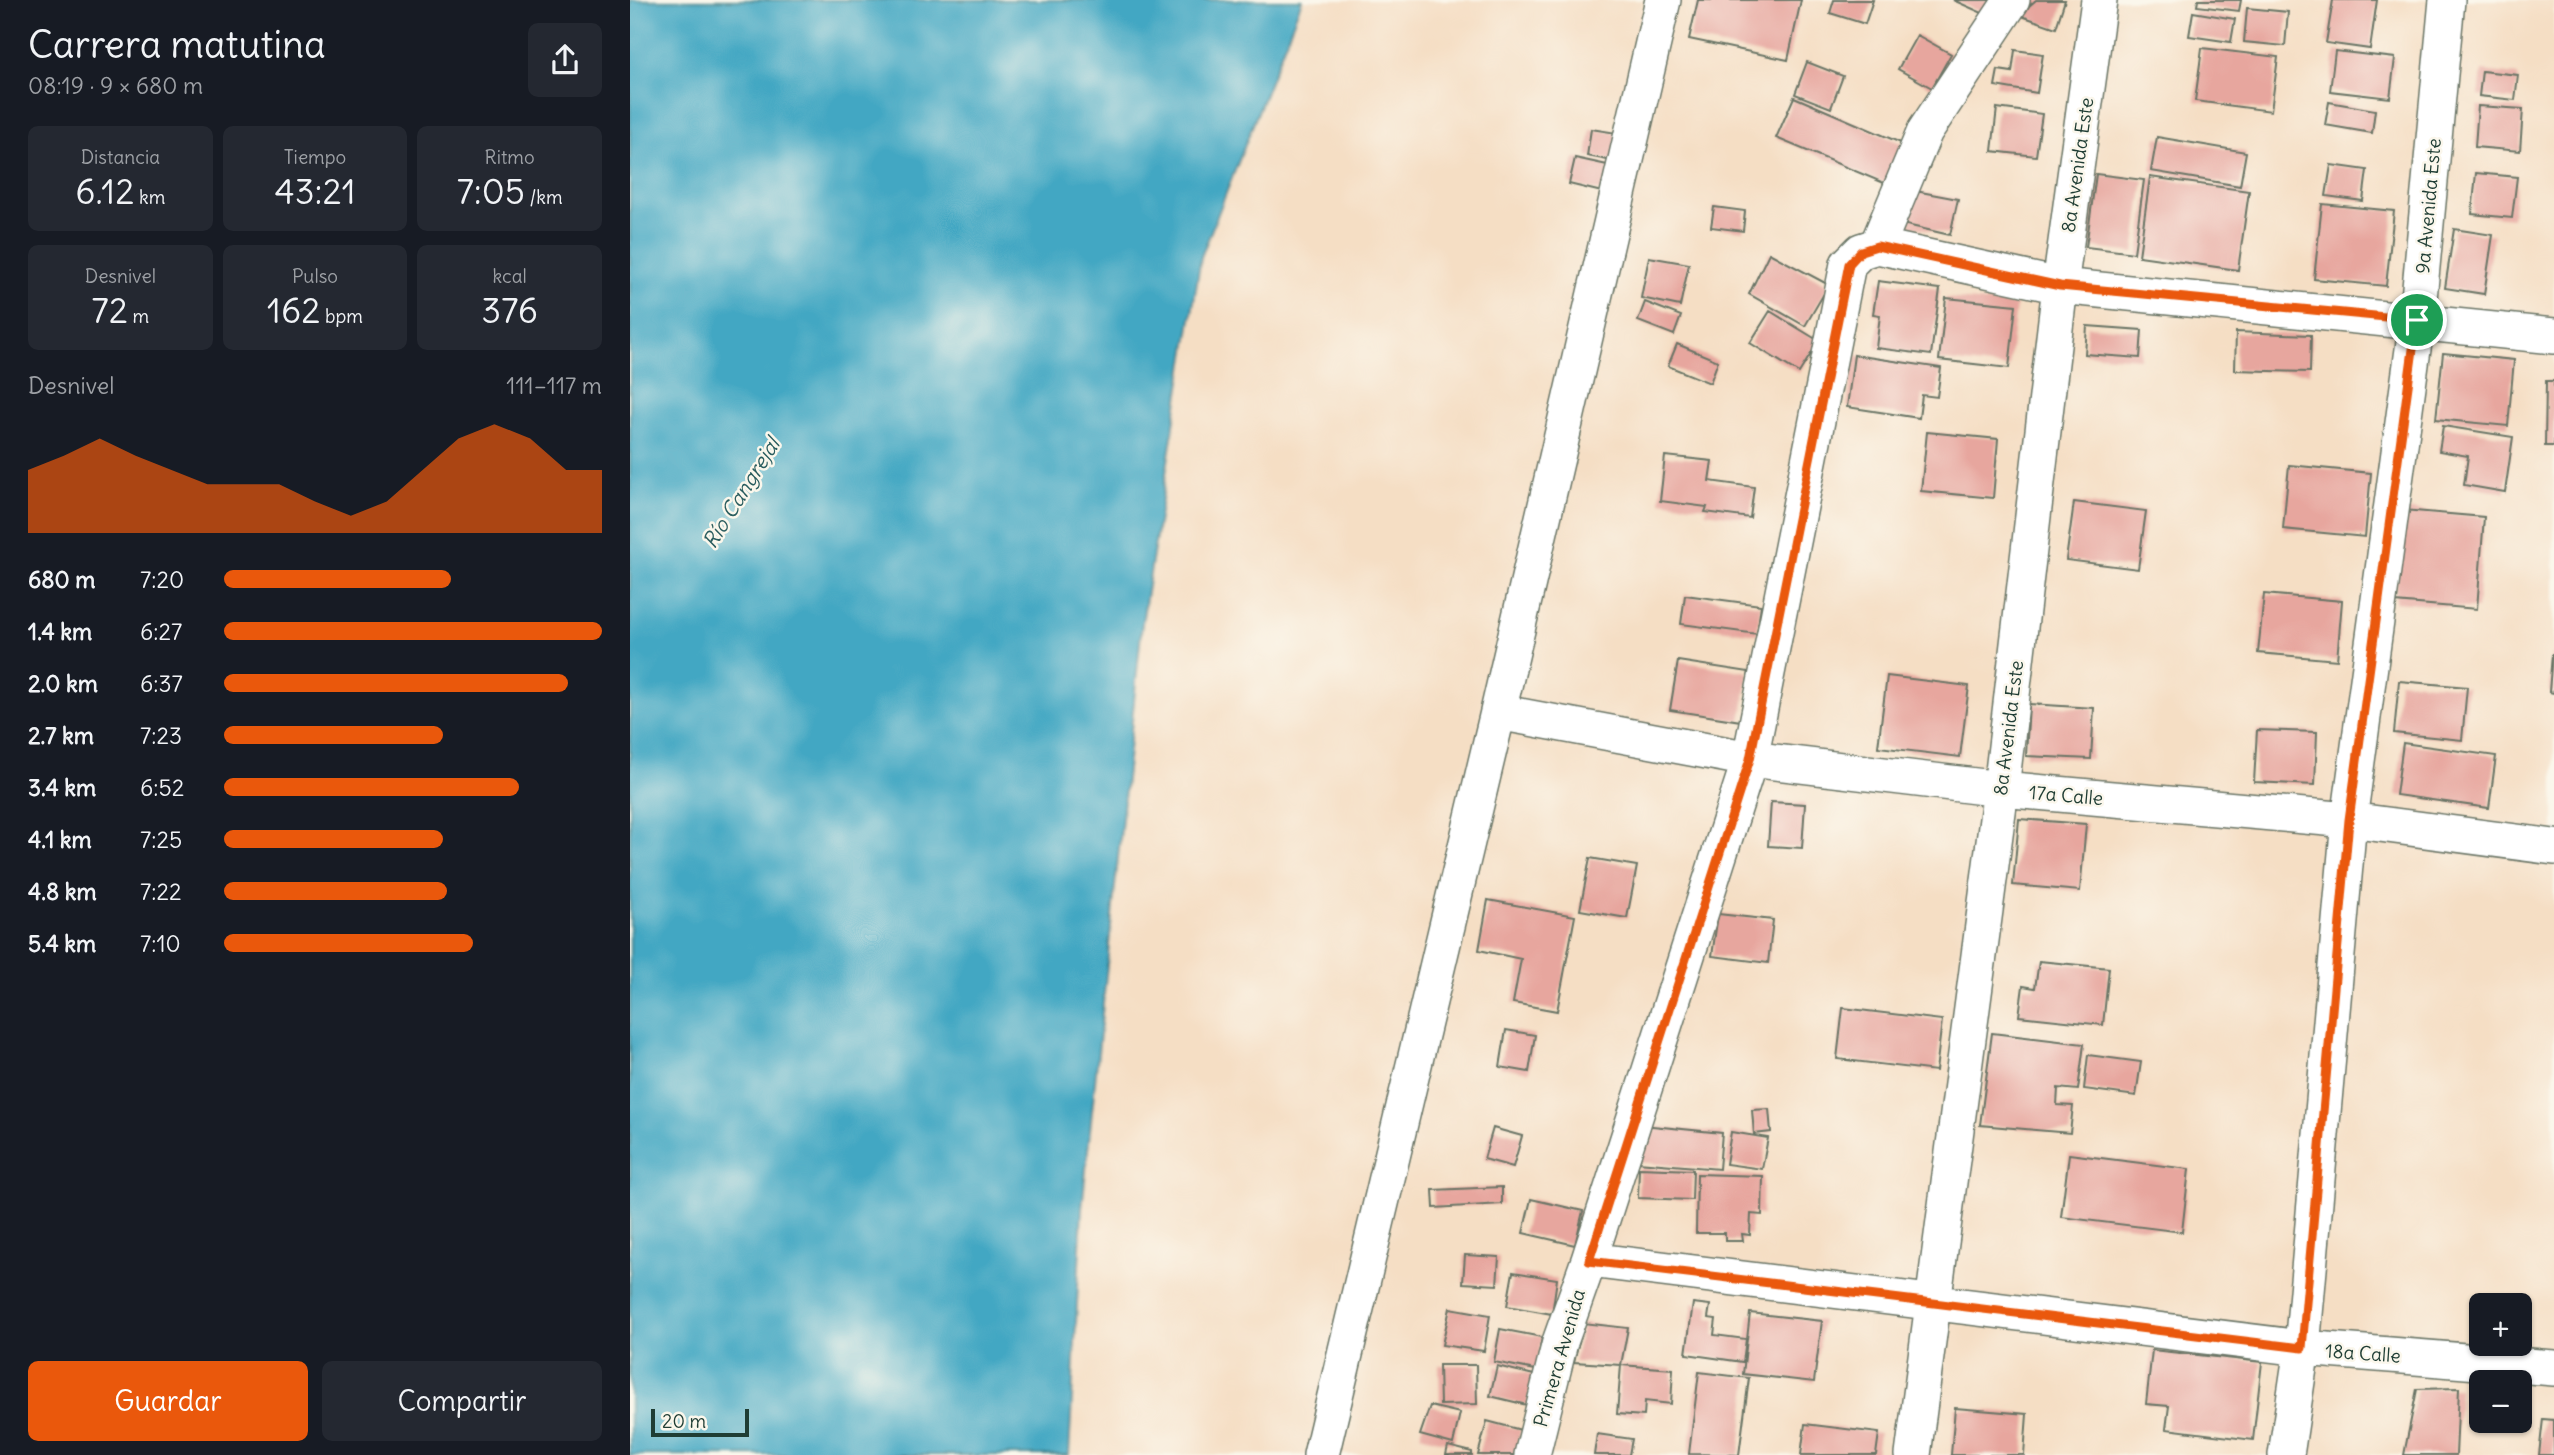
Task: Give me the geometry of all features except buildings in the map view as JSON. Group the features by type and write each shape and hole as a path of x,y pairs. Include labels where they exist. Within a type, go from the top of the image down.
{"street":[{"path":"1321,1455 1498,712 1663,0"},
{"name":"Primera Avenida","path":"1532,1455 1560,1342 1589,1261 1750,759 1849,264 1869,248 1925,131 2011,0"},
{"name":"8a Avenida Este","path":"1913,1455 2001,789 2060,286 2099,0"},
{"name":"9a Avenida Este","path":"2286,1455 2302,1348 2349,820 2417,320 2447,0"},
{"path":"1869,248 2060,286 2417,320 2554,336"},
{"name":"17a Calle","path":"1498,712 1750,759 2001,789 2349,820 2554,847"},
{"name":"18a Calle","path":"1589,1261 2302,1348 2554,1368"}],"water":[{"name":"Río Cangrejal","path":"630,0 1302,0 1201,257 1142,623 1082,1209 1069,1455 630,1455"}],"route":[{"path":"1877,246 2060,286 2417,320 2349,820 2302,1348 1589,1261 1750,759 1849,264 1861,251 1877,246"}]}
